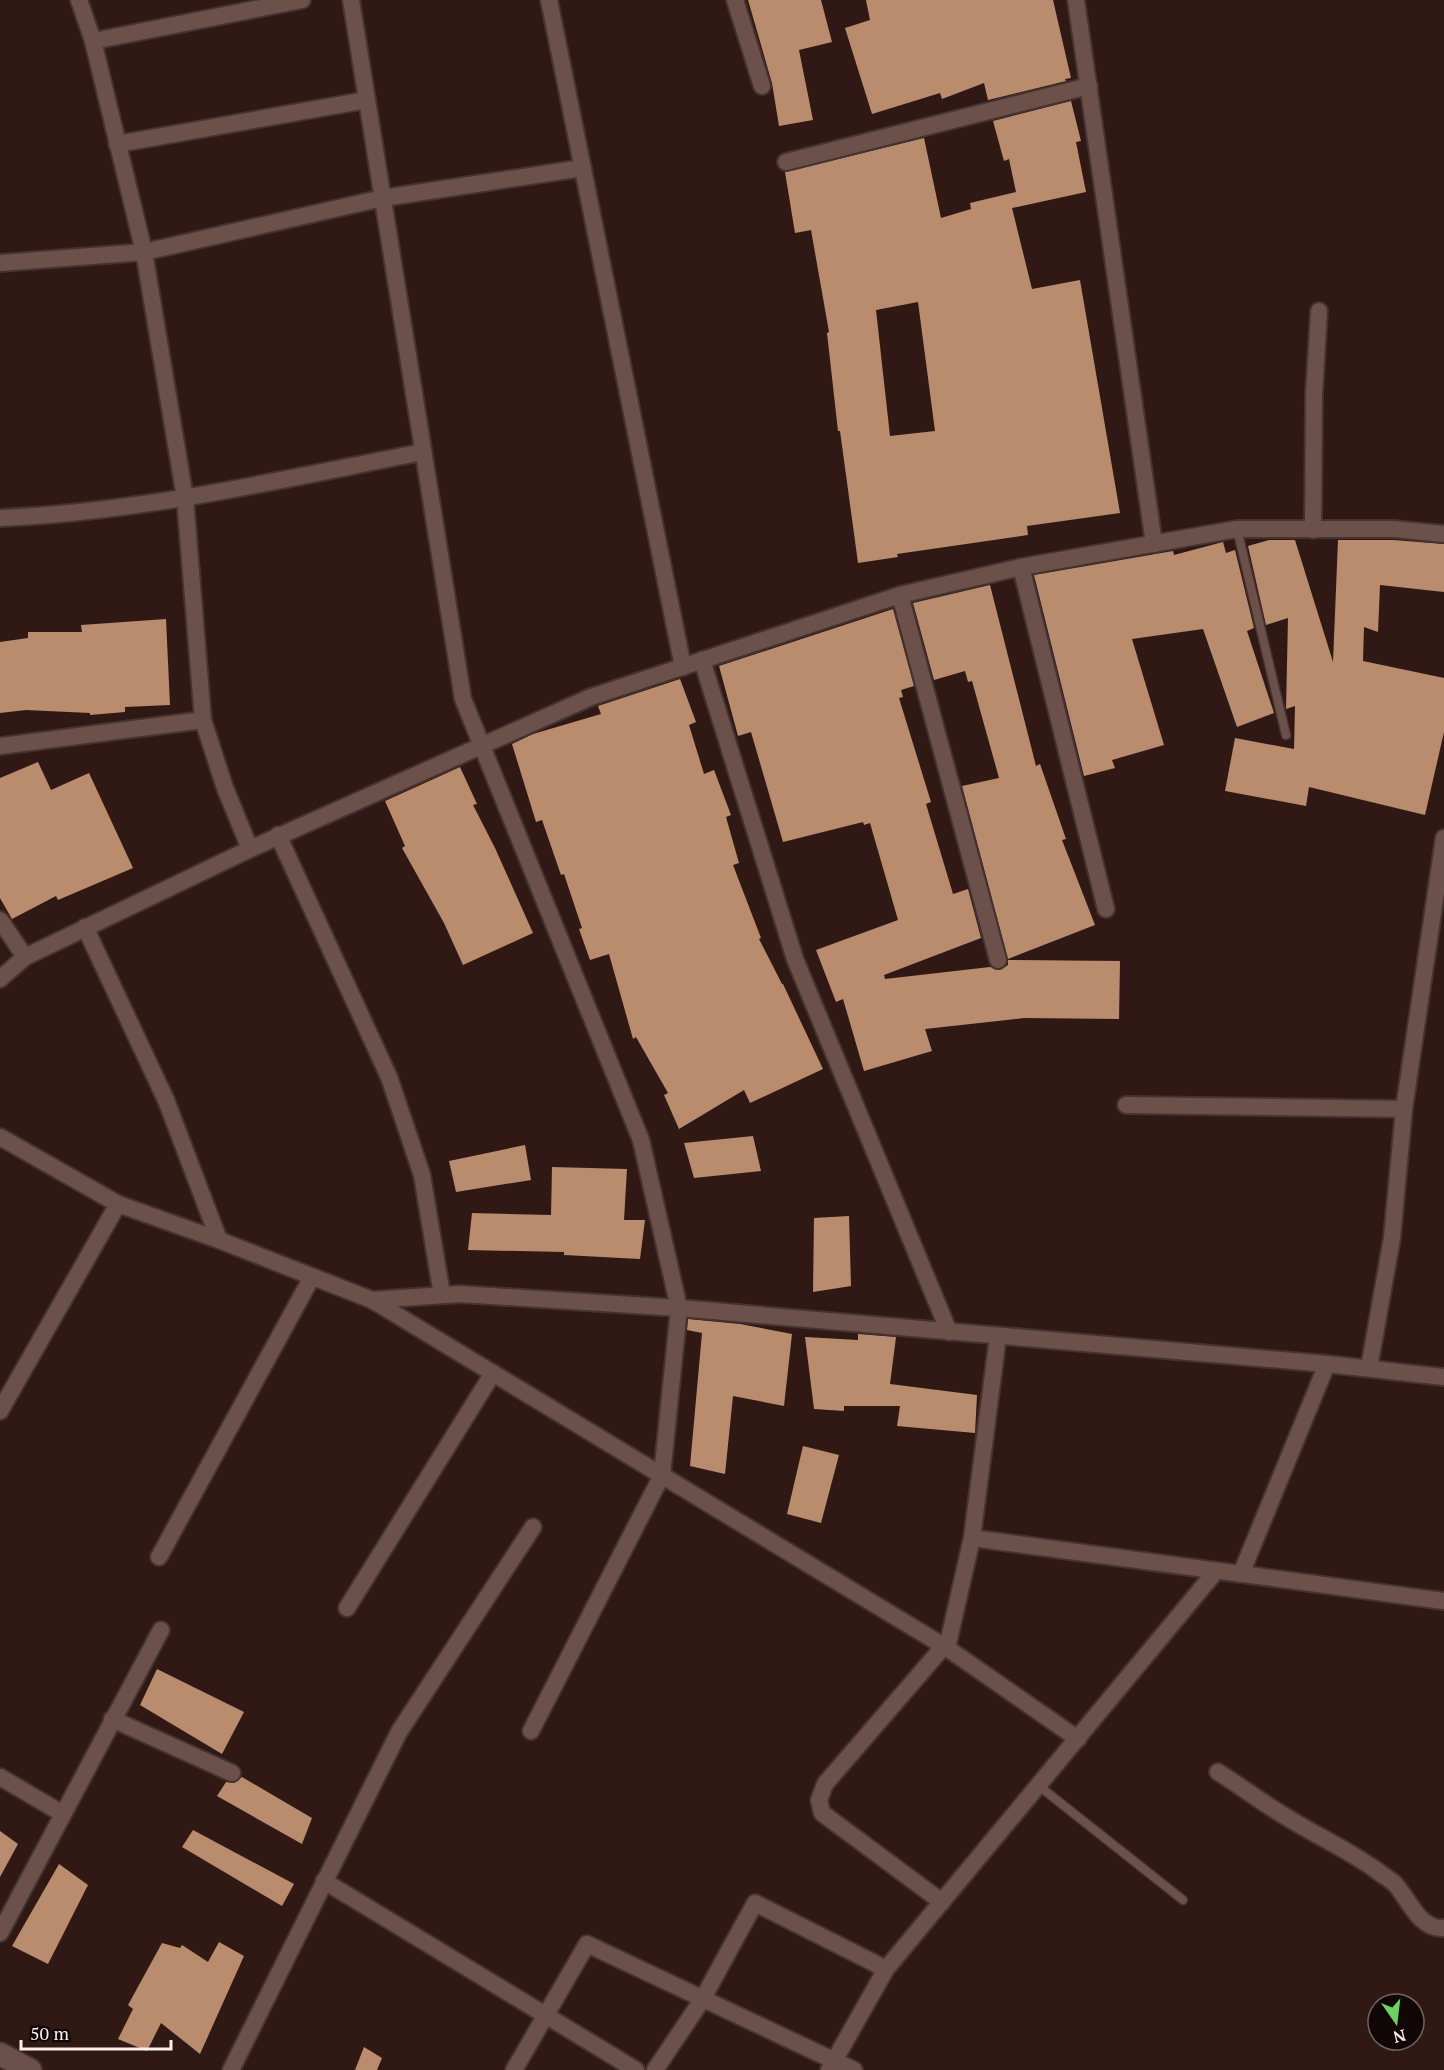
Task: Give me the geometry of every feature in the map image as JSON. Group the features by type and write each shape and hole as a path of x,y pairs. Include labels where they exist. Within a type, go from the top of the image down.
{"main road":[{"path":"0,2054 30,2070"}],"street":[{"path":"79,0 93,40 144,252 185,498 203,720 225,788 250,849"},
{"path":"93,40 302,0"},
{"path":"351,0 463,699 641,1140 679,1308 662,1475 531,1731"},
{"path":"549,0 683,666"},
{"path":"735,0 762,86"},
{"path":"1076,0 1155,544"},
{"path":"786,162 1089,86"},
{"path":"117,144 367,100"},
{"path":"0,263 144,252 383,198 583,168"},
{"path":"1313,530 1314,394 1319,311"},
{"path":"0,518 48,516 185,498 423,452"},
{"path":"0,979 26,957 85,927 278,835 591,697 900,595 1021,567 1237,529 1394,529 1444,534"},
{"path":"1021,567 1106,909"},
{"path":"900,595 998,960"},
{"path":"702,660 795,959 949,1332"},
{"path":"0,746 203,720"},
{"path":"278,835 389,1077 422,1175 442,1295"},
{"path":"1369,1368 1392,1238 1404,1108 1444,838"},
{"path":"0,920 26,957"},
{"path":"85,927 166,1100 219,1240"},
{"path":"1126,1105 1404,1108"},
{"path":"0,1137 118,1204 219,1240 372,1300 945,1647 1078,1739"},
{"path":"0,1411 118,1204"},
{"path":"159,1557 312,1277"},
{"path":"372,1300 460,1294 679,1308 1327,1364 1444,1377"},
{"path":"942,1902 822,1813 819,1800 825,1784 945,1647 972,1538 998,1336"},
{"path":"1241,1574 1327,1364"},
{"path":"347,1608 493,1373"},
{"path":"231,2070 399,1732 533,1527"},
{"path":"972,1538 1444,1601"},
{"path":"832,2066 886,1969 1216,1570"},
{"path":"0,1933 161,1630"},
{"path":"112,1719 232,1773"},
{"path":"1218,1772 1288,1818 1371,1867 1394,1884 1410,1907 1426,1923 1436,1929 1444,1928"},
{"path":"0,1777 63,1814"},
{"path":"324,1881 636,2070"},
{"path":"655,2070 702,2000 755,1903 886,1969"},
{"path":"514,2070 587,1944 832,2066 854,2070"}],"lane":[{"path":"1237,529 1286,735"},
{"path":"1039,1786 1183,1900"}],"building":[{"path":"748,0 821,0 832,42 799,50 813,120 779,126 772,83"},
{"path":"866,0 1053,0 1071,78 988,100 984,83 942,99 940,93 872,114 845,28 870,20"},
{"path":"1071,101 1081,141 1076,142 1086,192 1012,208 1032,289 1080,280 1120,513 1027,526 1028,535 897,554 898,557 858,563 840,431 838,431 827,333 829,332 811,230 795,233 785,172 924,138 941,218 971,209 970,203 1016,192 1009,159 1004,161 993,121","holes":["918,302 935,431 890,436 876,310"]},
{"path":"1269,540 1295,540 1333,662 1338,540 1393,540 1444,544 1444,592 1380,585 1378,632 1364,627 1363,661 1444,678 1444,732 1425,815 1309,787 1306,806 1225,791 1235,738 1294,749 1295,706 1286,709 1288,618 1266,625 1248,546"},
{"path":"1223,542 1226,553 1235,550 1254,628 1247,631 1274,713 1237,727 1203,629 1132,639 1164,745 1112,760 1115,768 1084,776 1034,575 1173,551 1174,555"},
{"path":"990,585 1036,766 1040,764 1066,839 1062,840 1095,925 1008,959 962,786 999,778 972,681 968,682 965,671 934,680 913,603"},
{"path":"893,609 914,686 901,690 903,697 899,698 931,802 926,804 953,894 968,889 981,938 884,975 885,979 990,967 1000,970 1008,965 1008,960 1120,961 1119,1019 1024,1018 925,1029 932,1051 864,1071 843,999 836,1002 816,950 898,920 870,823 864,825 863,822 783,842 751,732 738,736 719,666"},
{"path":"166,619 170,705 125,707 125,712 90,715 90,713 26,710 0,713 0,642 28,638 28,632 82,632 81,625"},
{"path":"680,679 696,722 689,725 704,774 714,770 731,815 726,817 739,863 733,865 761,938 759,939 823,1069 750,1103 744,1090 679,1129 664,1095 668,1093 636,1037 633,1039 609,954 590,960 564,874 561,875 542,820 536,822 512,744 533,734 601,714 598,706"},
{"path":"38,762 51,790 89,773 133,868 58,900 56,896 12,919 0,898 0,778"},
{"path":"460,767 477,804 473,805 533,933 463,965 444,923 402,848 405,846 385,801"},
{"path":"753,1136 761,1171 694,1178 684,1143"},
{"path":"525,1145 531,1180 456,1192 449,1161"},
{"path":"552,1167 627,1169 624,1220 645,1220 640,1259 564,1255 564,1252 468,1250 472,1213 551,1215"},
{"path":"849,1216 851,1286 813,1292 814,1218"},
{"path":"688,1319 740,1324 792,1334 784,1406 733,1396 725,1474 690,1466 702,1333 687,1330"},
{"path":"858,1334 896,1337 890,1384 977,1395 975,1433 897,1426 900,1406 844,1406 844,1411 814,1409 805,1337 858,1340"},
{"path":"803,1446 839,1455 821,1523 787,1514"},
{"path":"157,1669 244,1712 222,1754 140,1705"},
{"path":"242,1777 312,1818 302,1844 217,1796 226,1782 234,1783"},
{"path":"193,1830 294,1884 282,1906 182,1847"},
{"path":"0,1831 18,1844 0,1877"},
{"path":"59,1864 88,1885 48,1964 12,1946"},
{"path":"219,1942 244,1956 200,2054 161,2023 147,2051 118,2039 133,2009 128,2005 162,1943 180,1948 182,1945 208,1962"},
{"path":"364,2047 382,2058 377,2070 355,2070"}]}
